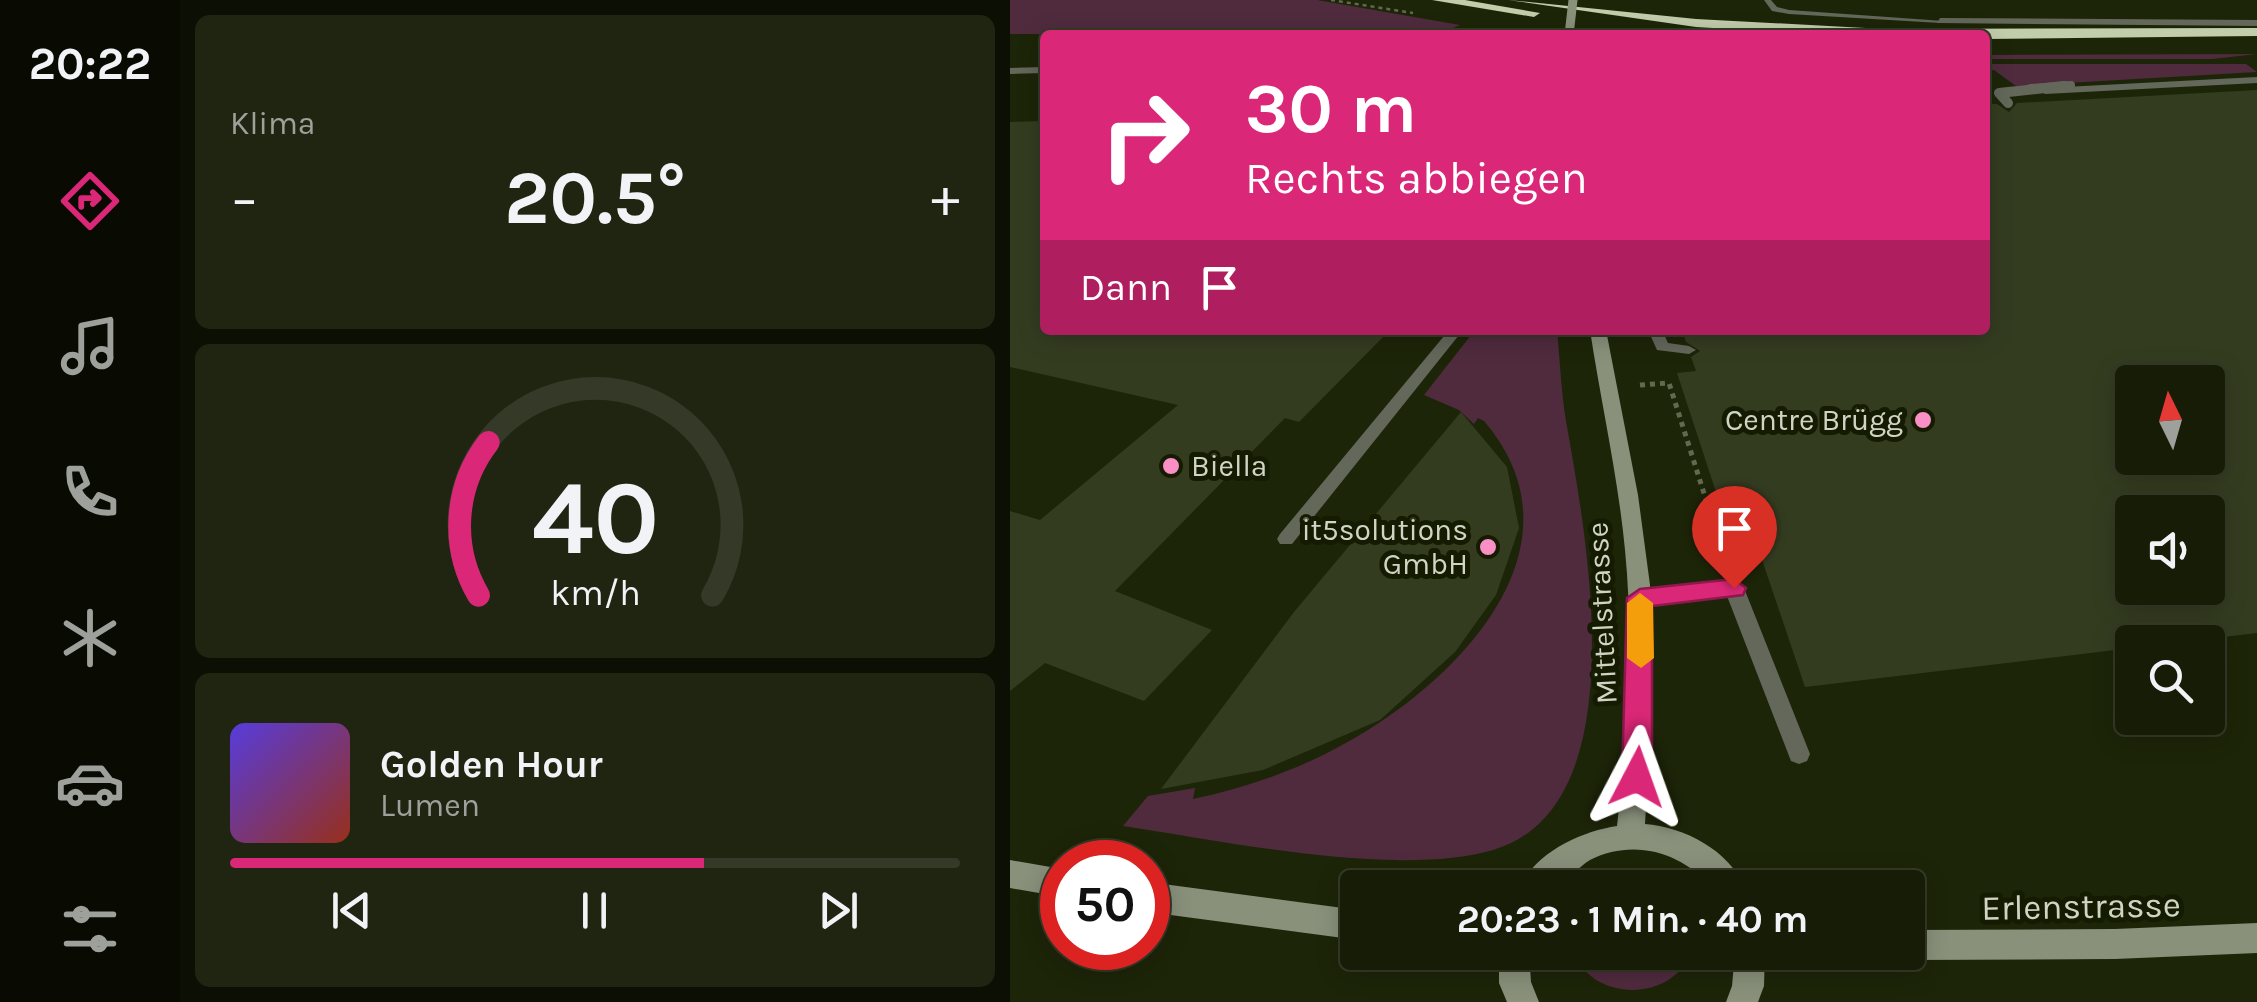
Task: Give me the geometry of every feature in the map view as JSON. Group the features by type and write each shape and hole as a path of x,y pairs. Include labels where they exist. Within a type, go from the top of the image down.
{"highway":[{"path":"1438,0 1672,30"},
{"path":"1514,0 1685,20 1875,30"},
{"path":"1523,0 1628,7 1665,4"},
{"path":"1755,12 1897,30"},
{"path":"1600,20 1724,30"},
{"path":"1990,32 2257,32"},
{"path":"1990,46 2257,44"}],"main road":[{"path":"1570,30 1573,0"},
{"name":"Mittelstrasse","path":"1599,335 1636,546 1640,598 1640,748 1630,834"},
{"path":"1553,870 1577,848 1630,834 1658,836 1684,846 1715,870"},
{"path":"1010,874 1040,879"},
{"path":"1170,901 1340,924"},
{"name":"Erlenstrasse","path":"1925,944 2116,944 2257,938"},
{"path":"1515,970 1523,1002"},
{"path":"1742,1002 1749,970"}],"street":[{"path":"1940,21 2257,23"},
{"path":"1010,71 1040,70"}],"lane":[{"path":"1766,0 1789,12 1940,21"},
{"path":"1990,94 2257,80"},
{"path":"2008,103 1999,93 2071,85 2206,82"},
{"path":"2126,97 2122,92 2154,84"},
{"path":"1286,538 1452,335"},
{"path":"1658,335 1662,347 1689,350"},
{"path":"1640,598 1734,588 1798,754"}],"path":[{"path":"1606,387 1669,383 1734,588"}],"shaded area":[{"path":"1010,0 1317,0 1460,25 1449,30 1040,30 1040,34 1010,34"},
{"path":"2257,54 2212,59 1990,59 1990,55"},
{"path":"1990,64 2246,64 2257,72 2016,86 1990,70"},
{"path":"1471,335 1557,335 1590,593 1592,660 1586,724 1569,780 1539,824 1493,850 1454,858 1409,860 1259,848 1123,826 1148,796 1195,788 1193,799 1245,786 1329,752 1418,694 1459,656 1492,614 1515,568 1523,520 1514,470 1484,421 1478,418 1474,424 1459,410 1424,395"},
{"path":"1585,970 1680,970 1650,988 1614,988 1597,981"}],"building":[{"name":"Centre Brügg","path":"2257,90 2257,633 2225,637 2225,625 2115,625 2115,650 1805,687 1756,542 1733,544 1677,373 1696,371 1691,357 1700,351 1686,342 1684,335 1990,335 1990,104 2009,112 2017,103"},
{"name":"Biella","path":"1040,121 1040,335 1385,335 1299,422 1285,418 1115,591 1212,630 1144,701 1045,663 1010,691 1010,511 1040,520 1178,405 1010,367 1010,122"},
{"path":"1461,412 1507,467 1519,528 1496,595 1455,652 1380,720 1263,770 1161,789 1294,612"}],"slow traffic":[{"path":"1640,603 1641,658"}],"place":[{"name":"Centre Brügg","path":"1923,420"},
{"name":"Biella","path":"1171,466"},
{"name":"it5solutions GmbH","path":"1488,547"}],"route":[{"path":"1637,777 1640,598 1734,588"}]}
